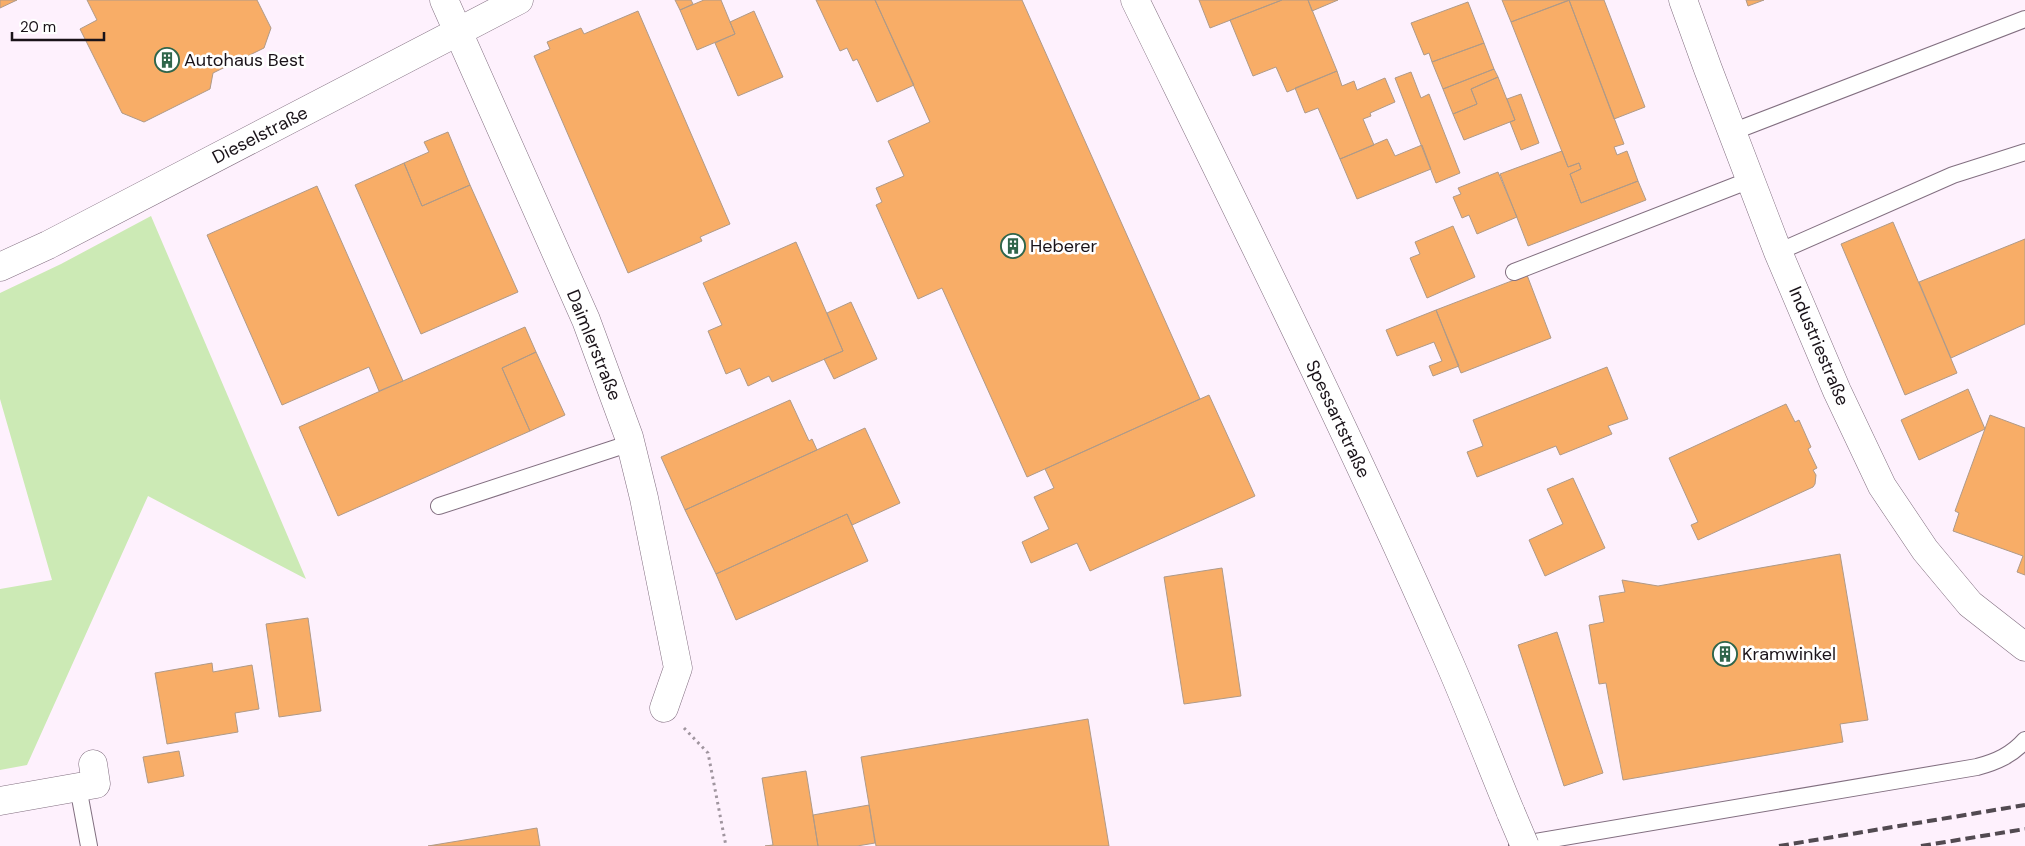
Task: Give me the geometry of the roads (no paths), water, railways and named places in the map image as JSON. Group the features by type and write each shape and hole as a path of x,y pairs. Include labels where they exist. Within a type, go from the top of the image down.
{"street":[{"name":"Daimlerstraße","path":"444,0 586,320 617,400 631,443 678,668 664,708"},
{"name":"Dieselstraße","path":"0,267 48,245 519,0"},
{"name":"Spessartstraße","path":"1135,0 1309,356 1368,482 1447,656 1525,846"},
{"name":"Industriestraße","path":"1683,0 1778,252 1867,455 1903,519 1925,550 1970,604 2025,647"},
{"path":"0,801 96,784 93,764"}],"lane":[{"path":"1732,132 2025,20"},
{"path":"1778,252 1953,175 2025,152"},
{"path":"1514,272 1750,180"},
{"path":"439,506 631,443"},
{"path":"1514,846 1977,767 2005,757 2025,740"},
{"path":"78,787 89,846"}],"railway":[{"path":"1779,846 2025,805"},
{"path":"1921,846 2025,829"}],"place":[{"name":"Autohaus Best","path":"167,60"},
{"name":"Heberer","path":"1013,246"},
{"name":"Kramwinkel","path":"1725,654"}]}
